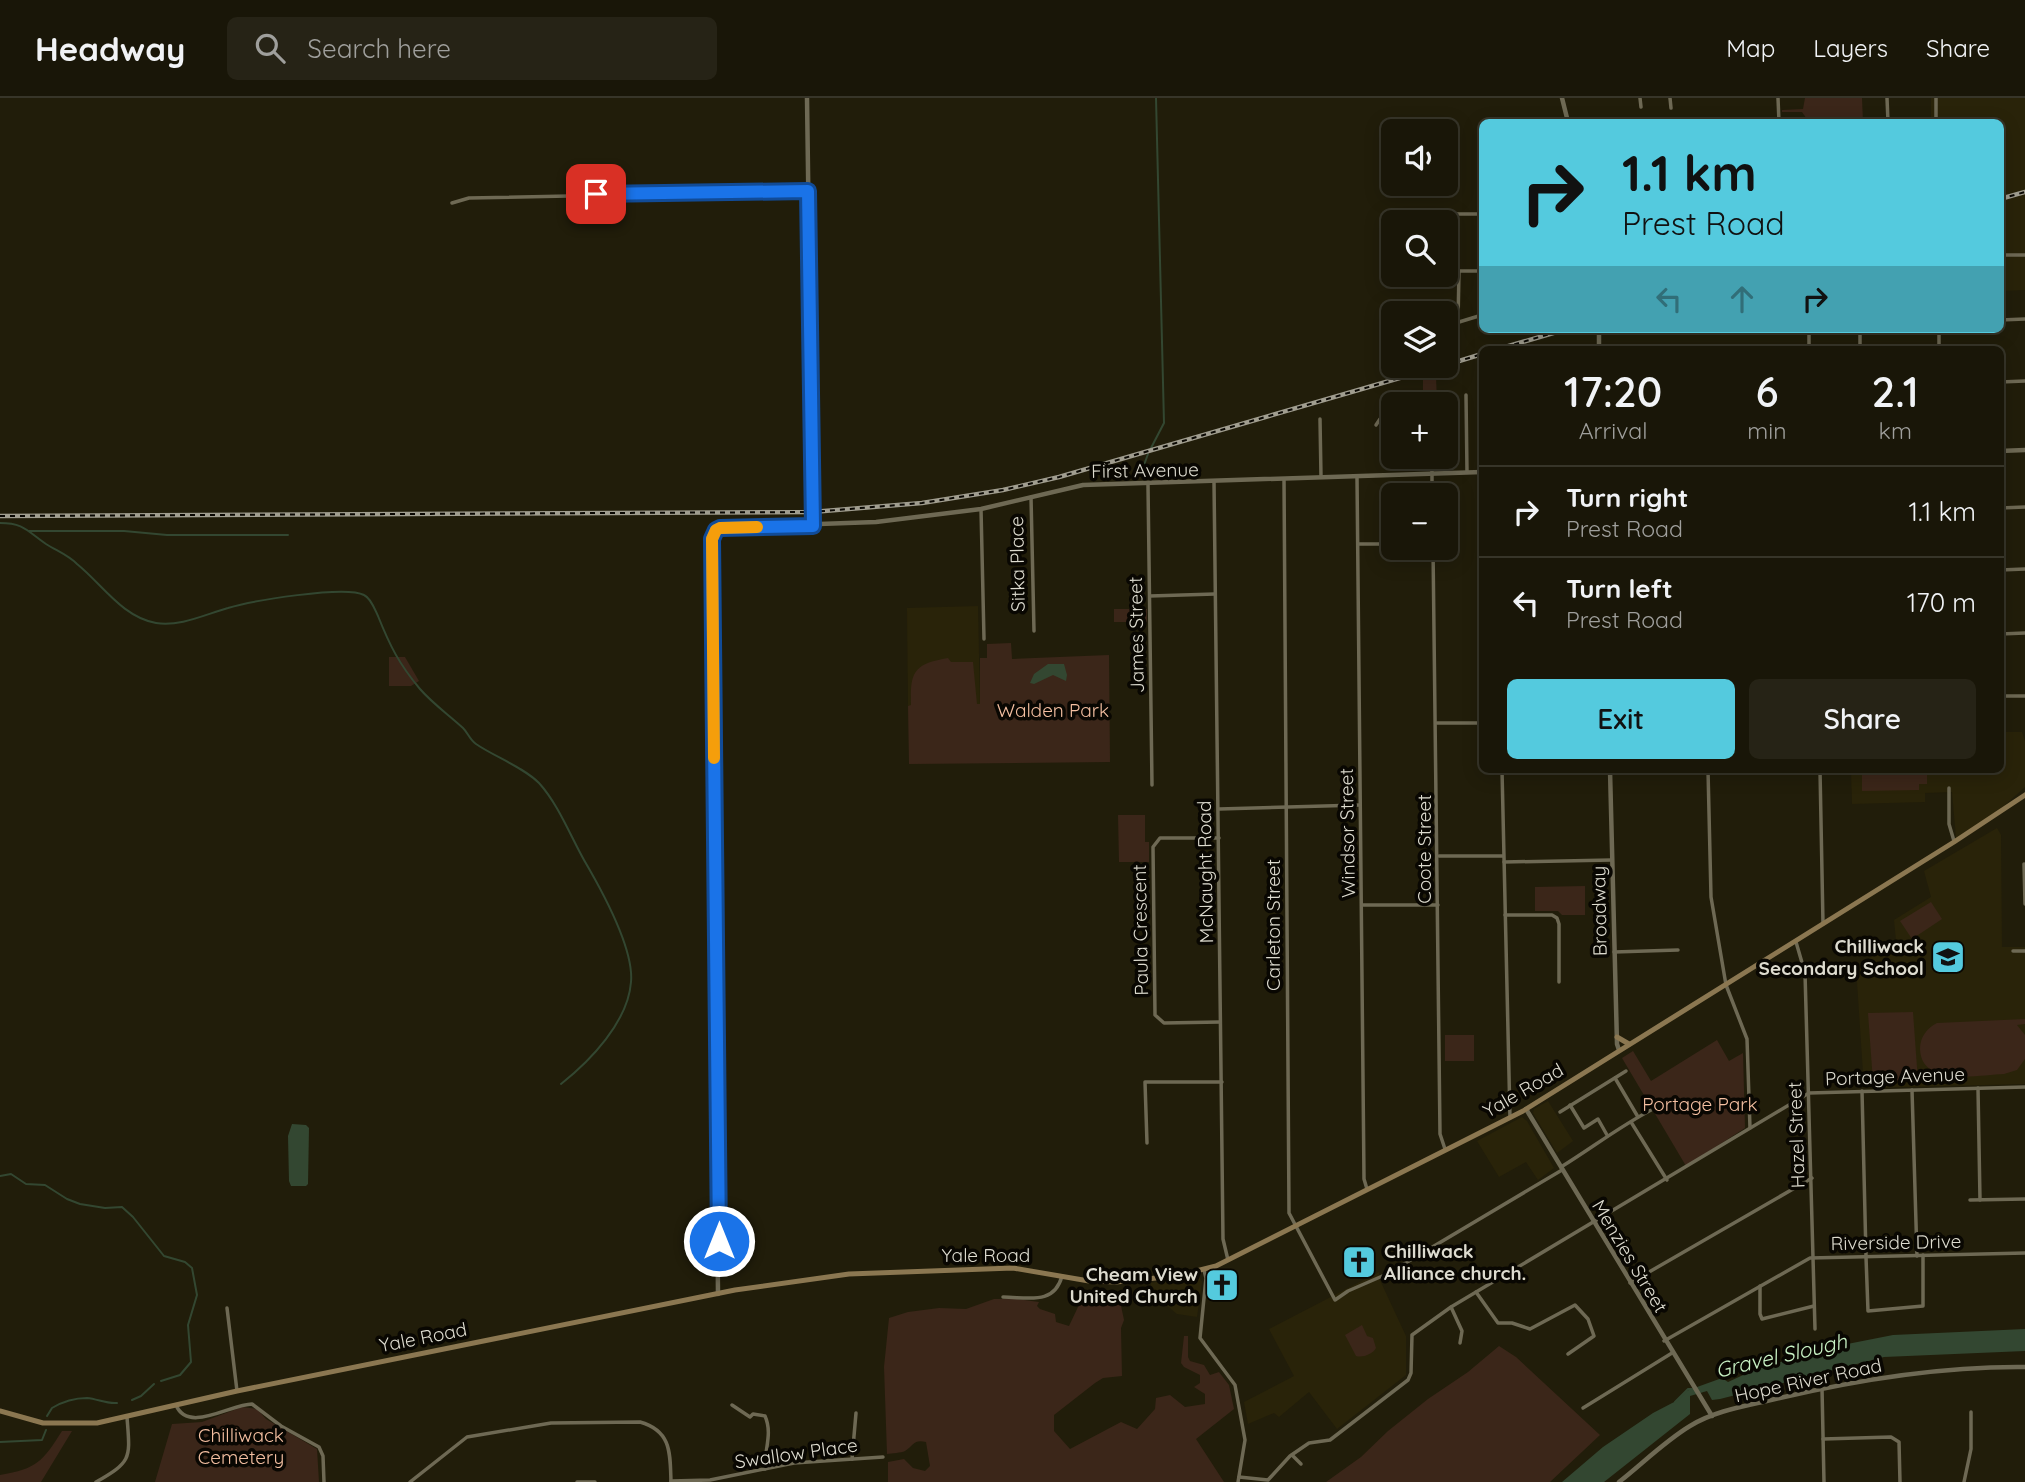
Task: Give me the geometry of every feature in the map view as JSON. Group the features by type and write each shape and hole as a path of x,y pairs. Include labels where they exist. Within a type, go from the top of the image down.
{"main road":[{"name":"Yale Road","path":"0,1411 54,1424 97,1423 237,1391 775,1284 888,1271 1013,1268 1098,1282 1125,1282 1204,1270 1526,1110 1955,842 2025,795"},
{"path":"1617,1037 1629,1044"}],"street":[{"path":"807,98 813,526"},
{"path":"1562,98 1567,119"},
{"path":"1640,98 1641,107"},
{"path":"1670,98 1671,108"},
{"path":"1778,98 1779,119"},
{"path":"1887,98 1888,119"},
{"path":"1936,98 1936,119"},
{"path":"452,203 469,198 808,191"},
{"path":"1458,214 1479,214"},
{"path":"2004,255 2025,255"},
{"path":"1479,271 1459,271 1458,322 1479,316"},
{"path":"2004,320 2025,319"},
{"path":"2004,382 2025,381"},
{"path":"1466,394 1467,472"},
{"path":"1320,419 1321,477"},
{"path":"1376,425 1381,419"},
{"path":"2004,451 2025,450"},
{"path":"1432,469 1432,483"},
{"name":"First Avenue","path":"718,1294 712,539 716,530 876,522 981,509 1083,485 1148,485 1479,472"},
{"name":"Windsor Street","path":"1357,477 1364,1167 1367,1189"},
{"name":"Carleton Street","path":"1284,479 1289,1213 1335,1300 1387,1273 1561,1169"},
{"name":"McNaught Road","path":"1214,482 1223,1239 1228,1260"},
{"name":"James Street","path":"1148,485 1152,785"},
{"name":"Sitka Place","path":"1031,497 1034,631"},
{"path":"2004,508 2025,507"},
{"path":"981,509 984,639"},
{"path":"1358,544 1381,543"},
{"name":"Coote Street","path":"1433,560 1440,1133 1446,1149"},
{"path":"2004,570 2025,569"},
{"path":"1150,596 1215,594"},
{"path":"2004,634 2025,633"},
{"path":"2004,696 2025,696"},
{"path":"1437,723 1479,723"},
{"path":"1502,773 1510,1118"},
{"name":"Broadway","path":"1610,773 1619,1050"},
{"path":"1707,773 1711,897 1726,985 1747,1039 1750,1128"},
{"path":"1820,773 1823,924"},
{"path":"1949,788 1949,824 1955,842"},
{"path":"1219,809 1360,805"},
{"name":"Paula Crescent","path":"1219,838 1160,838 1153,847 1155,1015 1164,1023 1220,1022"},
{"path":"1438,856 1503,856"},
{"path":"1504,862 1612,860"},
{"path":"2024,864 2025,904"},
{"path":"1363,905 1438,905"},
{"path":"1505,915 1552,915 1557,918 1559,982"},
{"name":"Hazel Street","path":"1796,942 1805,973 1815,1329"},
{"path":"1614,952 1678,950"},
{"path":"2013,951 2025,951"},
{"path":"1560,1112 1626,1071"},
{"path":"1615,1078 1638,1117"},
{"path":"1147,1143 1145,1082 1222,1082"},
{"name":"Portage Avenue","path":"1239,1480 1268,1480 1292,1455 1309,1443 1329,1440 1408,1380 1411,1373 1412,1335 1451,1307 1594,1224 1809,1093 2025,1087"},
{"path":"1978,1088 1980,1200"},
{"path":"1912,1089 1917,1256"},
{"path":"1863,1091 1868,1311 1923,1307 1923,1255"},
{"path":"1570,1105 1584,1128 1598,1119 1607,1136"},
{"path":"1561,1169 1607,1136 1653,1109"},
{"name":"Menzies Street","path":"1526,1110 1712,1416"},
{"path":"1631,1122 1667,1180"},
{"path":"1630,1283 1812,1178"},
{"path":"1970,1200 2025,1199"},
{"name":"Riverside Drive","path":"1664,1340 1813,1258 2025,1253"},
{"path":"1204,1270 1206,1278 1200,1338 1236,1385 1245,1440 1239,1480"},
{"path":"1003,1297 1039,1299 1054,1293 1062,1276"},
{"path":"1760,1286 1759,1314 1762,1320 1814,1306"},
{"path":"1476,1292 1498,1323 1512,1322 1530,1329 1575,1305 1588,1319 1594,1336 1568,1353"},
{"path":"1451,1307 1462,1331 1460,1343"},
{"path":"227,1308 237,1391"},
{"path":"1583,1408 1672,1353"},
{"name":"Hope River Road","path":"1619,1482 1690,1426 1712,1416 1822,1388 1888,1376 1953,1368 2025,1367"},
{"path":"1822,1388 1824,1482"},
{"path":"176,1405 179,1412 185,1415 206,1417 252,1404 281,1426 319,1447 323,1456 324,1482"},
{"path":"732,1405 750,1417 753,1414 765,1416 770,1436 765,1469"},
{"path":"1964,1482 1970,1457 1971,1412"},
{"path":"852,1459 856,1413"},
{"path":"96,1482 117,1470 127,1460 127,1417"},
{"path":"410,1482 467,1437 551,1423 640,1422 652,1425 663,1435 670,1448 671,1482"},
{"path":"1823,1439 1891,1437 1899,1442 1900,1482"},
{"path":"1292,1455 1301,1464"},
{"name":"Swallow Place","path":"671,1482 704,1480 794,1463 883,1457"},
{"path":"577,1482 595,1482"}],"shaded area":[{"path":"1931,98 2025,98 2025,290 2004,291 2004,119 1931,119"},
{"path":"978,606 980,704 908,706 907,608"},
{"path":"1048,664 1064,664 1066,681 1053,675 1034,684 1030,683 1034,674"},
{"path":"2004,732 2022,732 2025,741 2025,787 1996,813 1956,838 1952,792 1925,793 1925,802 1852,804 1851,773 2004,773"},
{"name":"Chilliwack Secondary School","path":"1997,828 2001,835 2002,947 2025,947 2025,1084 1864,1088 1856,967 1896,941 1894,920 1931,897 1924,871"},
{"path":"1548,1101 1573,1141 1557,1153 1533,1113 1534,1109"},
{"path":"1522,1117 1527,1121 1554,1168 1538,1180 1526,1162 1499,1177 1477,1141"},
{"path":"292,1124 306,1125 309,1128 306,1186 291,1186 289,1181 288,1136"},
{"path":"1379,1272 1379,1278 1406,1336 1406,1375 1337,1429 1309,1392 1279,1417 1274,1413 1248,1424 1244,1402 1294,1376 1269,1329"},
{"path":"1198,1275 1202,1282 1197,1317 1177,1314 1151,1292 1151,1283"},
{"path":"2025,1329 2025,1351 1884,1357 1720,1399 1712,1400 1707,1391 1690,1396 1690,1414 1604,1482 1562,1482 1603,1447 1653,1413 1676,1401 1686,1391 1722,1378 1728,1382 1754,1370 1827,1348 1893,1335"}],"green space":[{"path":"1805,98 1862,98 1863,119 1807,119 1802,112 1782,112 1803,109"},
{"path":"1436,378 1437,392 1423,392 1423,380"},
{"path":"1114,609 1147,609 1147,622 1114,622"},
{"name":"Walden Park","path":"1011,643 1012,659 1109,655 1110,762 909,764 908,706 911,705 916,671 928,663 948,658 951,662 973,662 977,704 980,704 980,658 987,658 987,644"},
{"path":"389,657 405,657 419,681 411,686 389,686"},
{"path":"1862,773 1927,773 1927,784 1919,784 1919,790 1862,791"},
{"path":"1118,815 1145,815 1145,842 1149,842 1149,862 1119,862"},
{"path":"1585,886 1585,915 1535,911 1535,887"},
{"path":"1931,902 1942,919 1912,939 1900,921"},
{"path":"1913,1012 1918,1081 1873,1082 1868,1013"},
{"path":"2025,1019 2025,1024 2017,1025 2025,1035 2025,1059 2017,1070 2004,1074 1953,1076 1930,1069 1923,1061 1921,1041 1927,1030 1937,1023"},
{"path":"1445,1035 1474,1035 1474,1061 1445,1061"},
{"name":"Portage Park","path":"1717,1040 1729,1061 1743,1053 1745,1128 1686,1166 1622,1058 1633,1051 1651,1081"},
{"path":"1086,1290 1090,1293 1119,1296 1124,1320 1121,1328 1122,1376 1103,1378 1054,1415 1054,1431 1070,1449 1121,1422 1137,1429 1155,1409 1156,1398 1170,1395 1185,1407 1205,1404 1205,1394 1194,1387 1200,1383 1200,1375 1181,1363 1184,1336 1188,1336 1190,1361 1204,1365 1210,1375 1219,1372 1229,1385 1234,1409 1196,1439 1224,1482 888,1482 888,1462 904,1459 913,1468 925,1471 930,1466 926,1442 916,1442 905,1451 887,1454 884,1367 889,1318 908,1312 939,1308 966,1309 994,1299 1017,1299 1039,1302 1037,1306 1040,1309 1055,1314 1056,1322 1069,1326"},
{"path":"1362,1325 1367,1336 1373,1338 1376,1348 1365,1356 1356,1356 1345,1335"},
{"path":"1499,1346 1516,1357 1600,1435 1550,1482 1326,1482 1361,1457 1428,1399 1468,1372"},
{"name":"Chilliwack Cemetery","path":"242,1407 257,1409 266,1419 317,1449 319,1482 155,1482 172,1424 202,1422"},
{"path":"62,1431 72,1431 41,1482 0,1482 0,1475 23,1470 38,1462 50,1450"}],"waterway":[{"path":"1151,448 1164,423 1156,98"},
{"path":"1136,475 1148,454"},
{"path":"0,523 15,524 25,529 74,561 123,607 144,620 156,623 184,622 240,605 298,595 354,592 369,599 406,671 425,694 463,728 474,742 525,772 546,791 599,887 622,937 631,968 631,982 623,1012 595,1052 561,1084"},
{"path":"29,531 288,535"},
{"path":"0,1176 11,1174 26,1184 45,1185 80,1204 105,1208 122,1207 164,1256 185,1262 192,1268 197,1295 188,1325 191,1362 180,1375 161,1381"},
{"path":"132,1400 154,1384"},
{"name":"Gravel Slough","path":"1675,1402 1688,1389 1692,1389"},
{"path":"47,1416 52,1408 78,1399 117,1403"},
{"path":"0,1442 42,1440 46,1430"}],"railway":[{"path":"2004,198 2025,192"},
{"path":"1509,346 1553,333"},
{"path":"1458,361 1479,355"},
{"path":"0,516 812,512 922,503 1003,490 1059,477 1400,378"}],"slow traffic":[{"path":"714,758 712,539 713,534 720,528 757,527"}],"place":[{"name":"Chilliwack Secondary School","path":"1948,957"},
{"name":"Chilliwack Alliance church.","path":"1359,1262"},
{"name":"Cheam View United Church","path":"1222,1285"}],"route":[{"path":"596,194 808,191 813,526 720,528 713,534 712,539 719,1241"}]}
